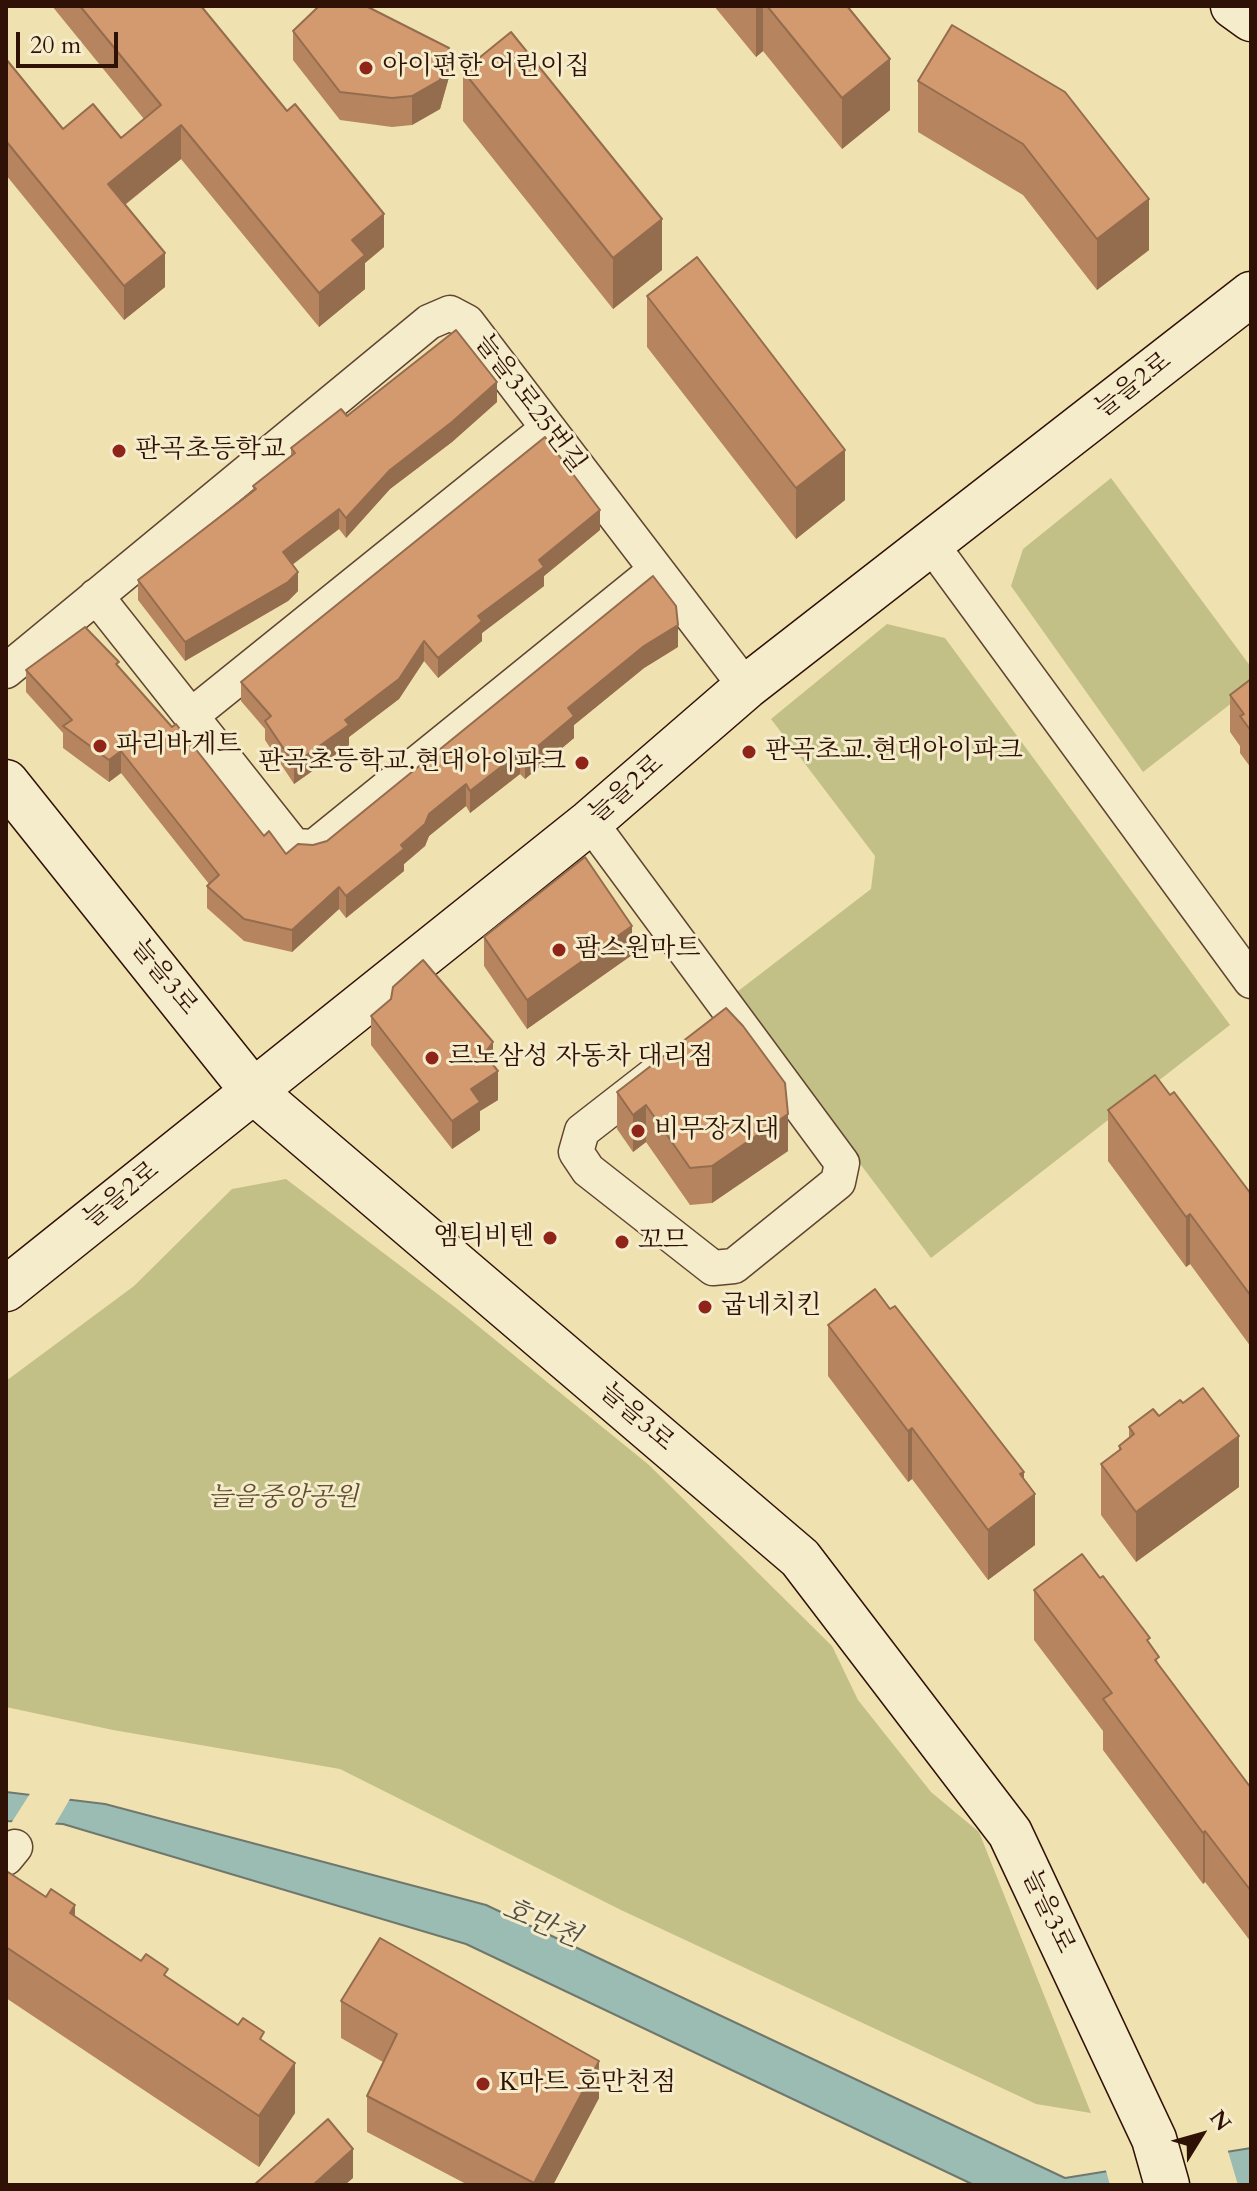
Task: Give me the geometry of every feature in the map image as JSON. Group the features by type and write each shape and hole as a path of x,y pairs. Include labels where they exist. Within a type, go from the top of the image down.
{"street":[{"path":"1233,6 1251,19"},
{"name":"늘을2로","path":"6,1289 590,822 746,687 1251,294"},
{"name":"늘을3로25번길","path":"6,671 429,322 450,313 467,322 746,687"},
{"path":"192,715 547,429"},
{"path":"931,544 1251,981"},
{"path":"96,596 294,846 314,847 656,570"},
{"name":"늘을3로","path":"6,782 253,1091 800,1558 1010,1833 1154,2139 1167,2185"},
{"path":"590,822 707,1034 842,1163 838,1182 734,1266 713,1268 588,1170 576,1152 582,1131 707,1034"}],"green space":[{"path":"1111,478 1251,667 1251,688 1143,772 1011,586 1023,549"},
{"path":"887,624 945,638 1230,1025 931,1258 733,995 871,889 875,856 771,719"},
{"name":"늘을중앙공원","path":"286,1179 456,1308 649,1465 832,1646 858,1700 931,1792 979,1832 1091,2113 1036,2104 621,1910 340,1769 113,1730 6,1707 6,1381 134,1286 232,1189"}],"water":[{"name":"호만천","path":"6,1792 105,1804 486,1905 1065,2178 1251,2148 1251,2185 974,2185 466,1944 63,1824 6,1821"}],"pier":[{"path":"31,1792 71,1797 53,1828 10,1825"},
{"path":"1227,2148 1238,2185 1110,2185 1105,2167"}],"building":[{"path":"80,6 201,6 287,111 295,104 384,214 352,240 365,255 319,293 181,125 108,184 165,253 124,286 6,141 6,59 63,129 93,104 121,138 161,105"},
{"path":"319,6 366,6 449,48 440,80 412,96 392,98 340,92 293,31"},
{"path":"767,6 847,6 890,59 842,98"},
{"path":"952,25 1065,92 1149,199 1097,239 1023,144 918,81"},
{"path":"511,32 662,219 613,258 463,71"},
{"path":"697,257 845,450 796,488 647,296"},
{"path":"456,330 497,382 390,470 346,518 339,509 283,552 298,572 288,582 185,642 138,580 256,489 253,486 295,453 291,448 341,409 347,416"},
{"path":"545,437 600,510 539,560 544,567 478,616 482,621 438,658 424,641 399,679 345,720 349,725 294,764 265,721 271,716 241,682"},
{"path":"653,576 676,606 678,625 644,646 568,708 574,716 525,757 520,752 470,791 466,784 429,814 425,824 401,845 404,849 346,896 339,887 292,930 244,919 207,886 219,875 121,751 109,760 63,726 72,720 26,670 85,627 119,662 116,664 172,727 176,724 264,836 269,831 286,854 298,844 313,845 327,841"},
{"path":"1251,679 1251,731 1240,716 1244,714 1230,695"},
{"path":"585,857 632,926 527,1000 484,937"},
{"name":"르노삼성 자동차 대리점","path":"423,960 493,1042 484,1054 498,1071 471,1089 480,1102 452,1121 371,1016 391,999 393,987"},
{"path":"726,1008 785,1083 788,1114 712,1166 690,1168 646,1105 633,1115 617,1092"},
{"path":"1155,1075 1170,1095 1174,1092 1251,1194 1251,1296 1190,1214 1186,1217 1108,1110"},
{"path":"875,1289 890,1309 895,1306 1024,1472 1020,1474 1035,1494 988,1530 912,1428 908,1431 828,1325"},
{"path":"1203,1388 1239,1436 1136,1512 1101,1464 1134,1434 1129,1427 1153,1409 1159,1416"},
{"path":"1082,1554 1100,1578 1103,1576 1150,1638 1147,1640 1159,1657 1155,1660 1251,1788 1251,1891 1205,1831 1203,1833 1103,1699 1112,1693 1034,1590"},
{"path":"8,1872 46,1897 51,1889 75,1905 70,1913 141,1961 146,1954 168,1969 164,1975 238,2025 243,2018 264,2032 260,2039 295,2063 259,2116 6,1947"},
{"name":"K마트 호만천점","path":"380,1938 599,2061 534,2183 367,2096 397,2034 341,2001"},
{"path":"328,2119 353,2149 313,2185 254,2185"}],"place":[{"name":"아이편한 어린이집","path":"366,68"},
{"name":"판곡초등학교","path":"119,451"},
{"name":"파리바게트","path":"100,746"},
{"name":"판곡초교.현대아이파크","path":"749,752"},
{"name":"판곡초등학교.현대아이파크","path":"582,763"},
{"name":"팜스원마트","path":"559,950"},
{"name":"르노삼성 자동차 대리점","path":"432,1058"},
{"name":"비무장지대","path":"638,1131"},
{"name":"엠티비텐","path":"550,1238"},
{"name":"꼬므","path":"622,1242"},
{"name":"굽네치킨","path":"705,1307"},
{"name":"K마트 호만천점","path":"483,2084"}]}
